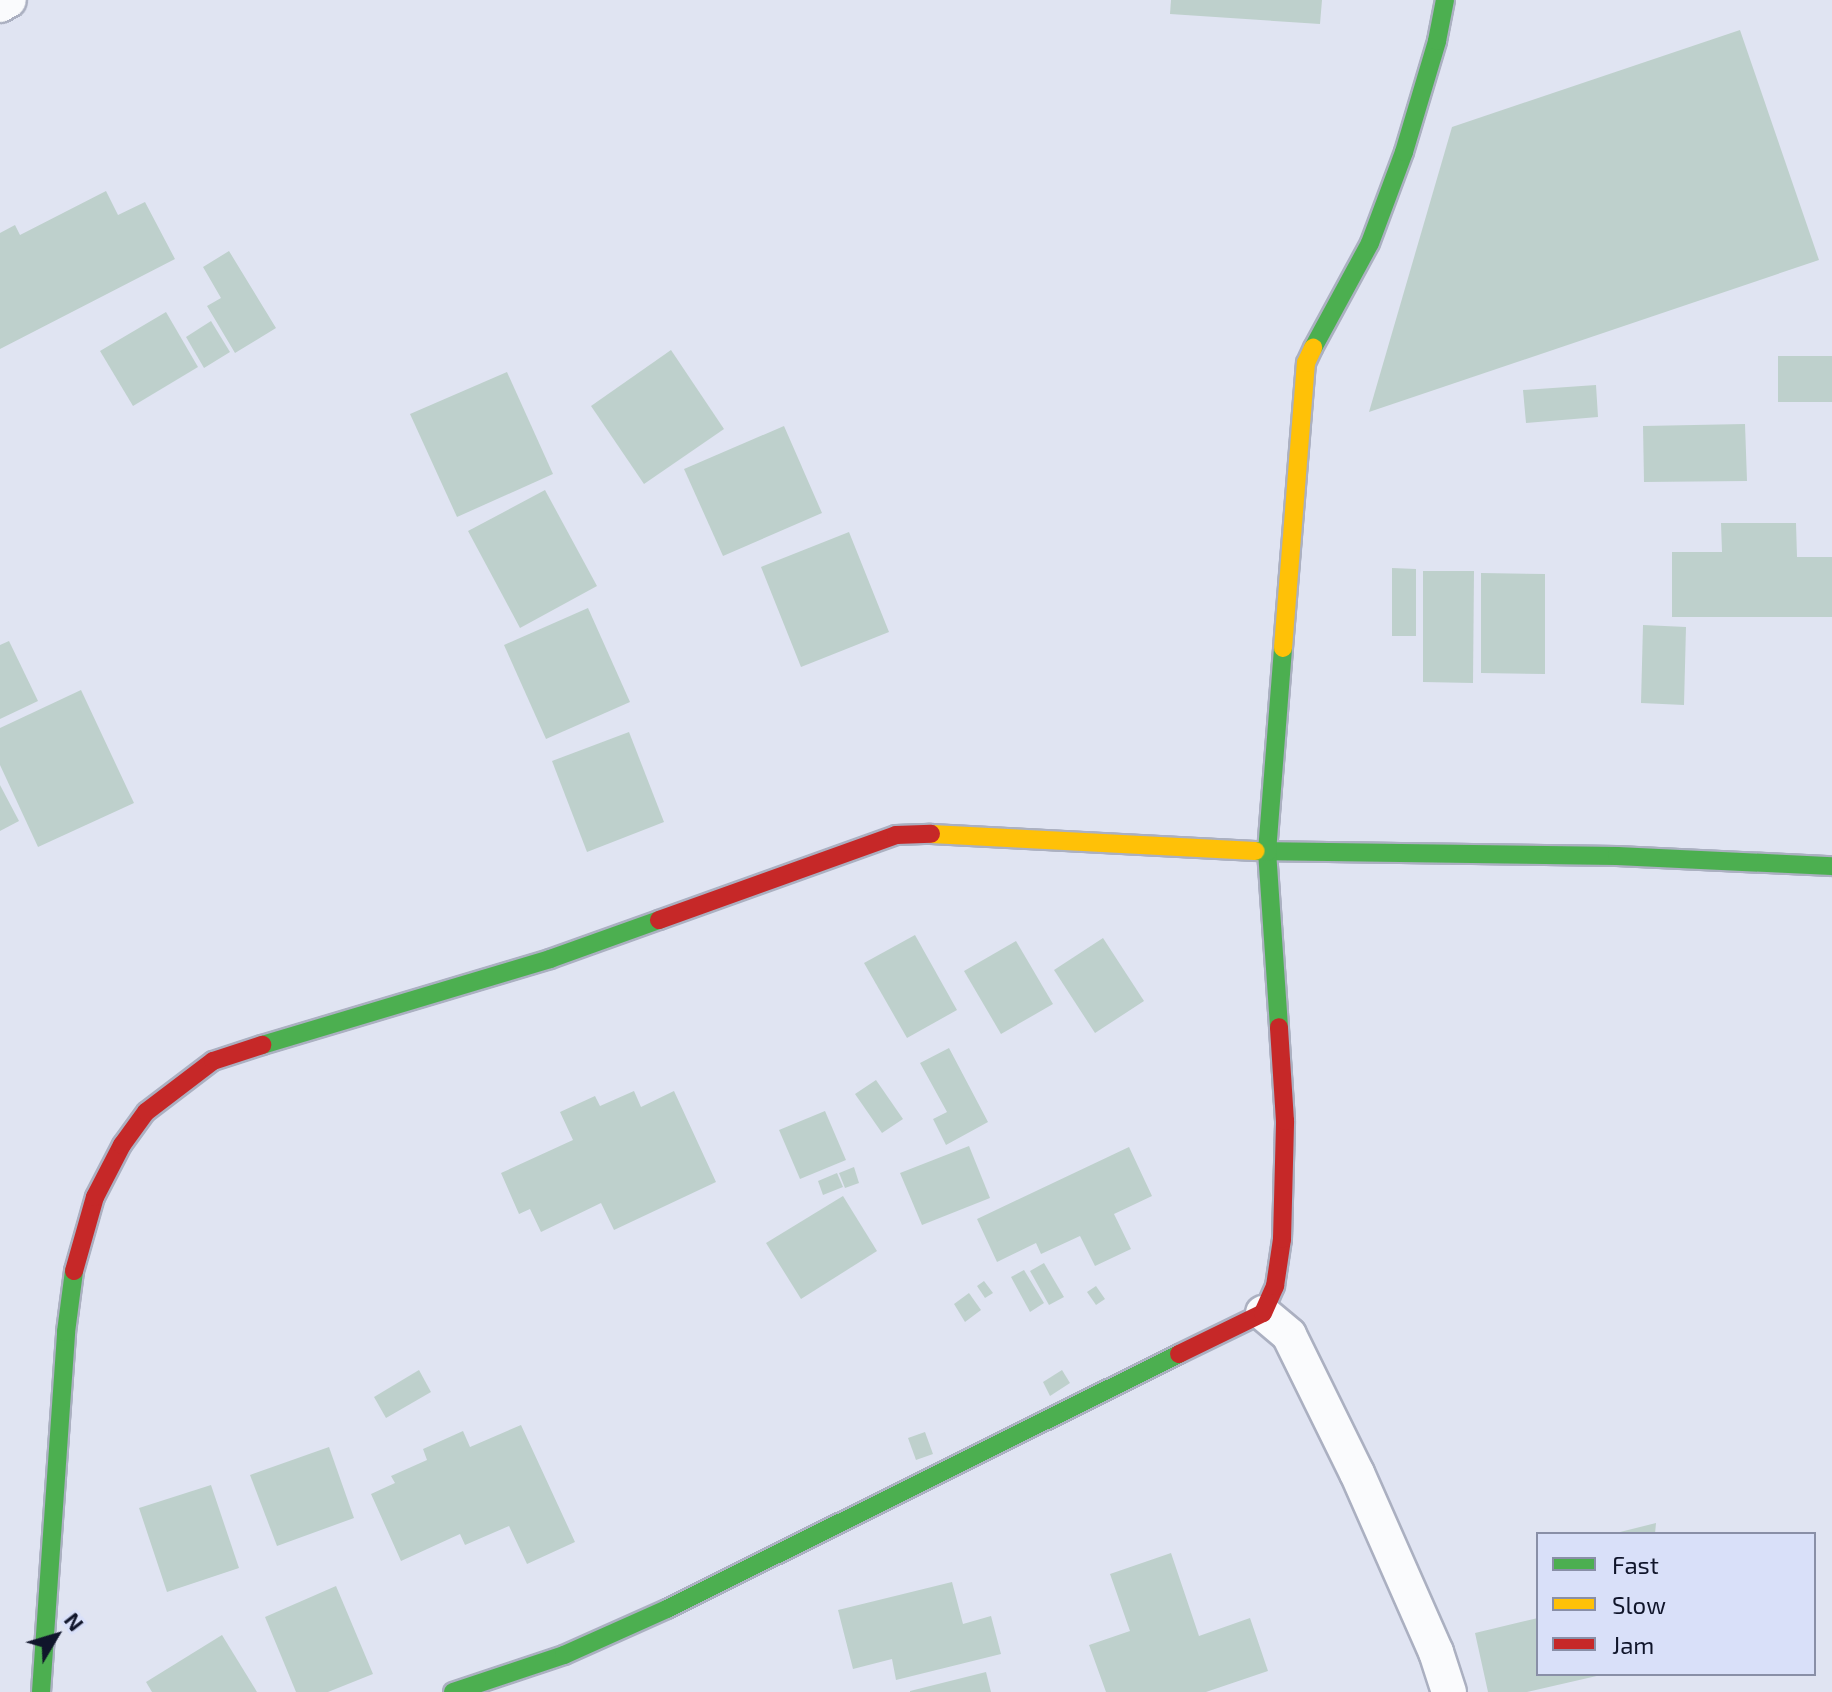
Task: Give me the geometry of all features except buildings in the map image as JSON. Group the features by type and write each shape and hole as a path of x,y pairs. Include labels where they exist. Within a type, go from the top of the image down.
{"street":[{"path":"0,5 9,0"},
{"path":"453,1692 564,1655 667,1609 1263,1313 1275,1286 1282,1239 1285,1121 1267,852 1306,363 1324,322 1370,243 1395,178 1437,41 1445,0"},
{"path":"41,1692 70,1288 95,1197 122,1145 146,1112 178,1084 213,1061 256,1045 550,959 896,835 965,833 1267,852 1617,856 1832,866"},
{"path":"1263,1313 1289,1335 1346,1450 1387,1538 1449,1692"}],"traffic: fast":[{"path":"1313,348 1370,243 1404,152 1437,41 1445,0"},
{"path":"1279,1027 1267,852 1283,648"},
{"path":"1256,851 1617,856 1832,866"},
{"path":"262,1045 550,959 659,920"},
{"path":"41,1692 66,1332 74,1271"},
{"path":"453,1692 564,1655 667,1609 1179,1354"}],"traffic: slow":[{"path":"1283,648 1306,363 1313,348"},
{"path":"931,834 1256,851"}],"traffic: jam":[{"path":"659,920 896,835 931,834"},
{"path":"1179,1354 1263,1313 1275,1286 1282,1239 1285,1121 1279,1027"},
{"path":"74,1271 95,1197 122,1145 146,1112 213,1061 262,1045"}]}
